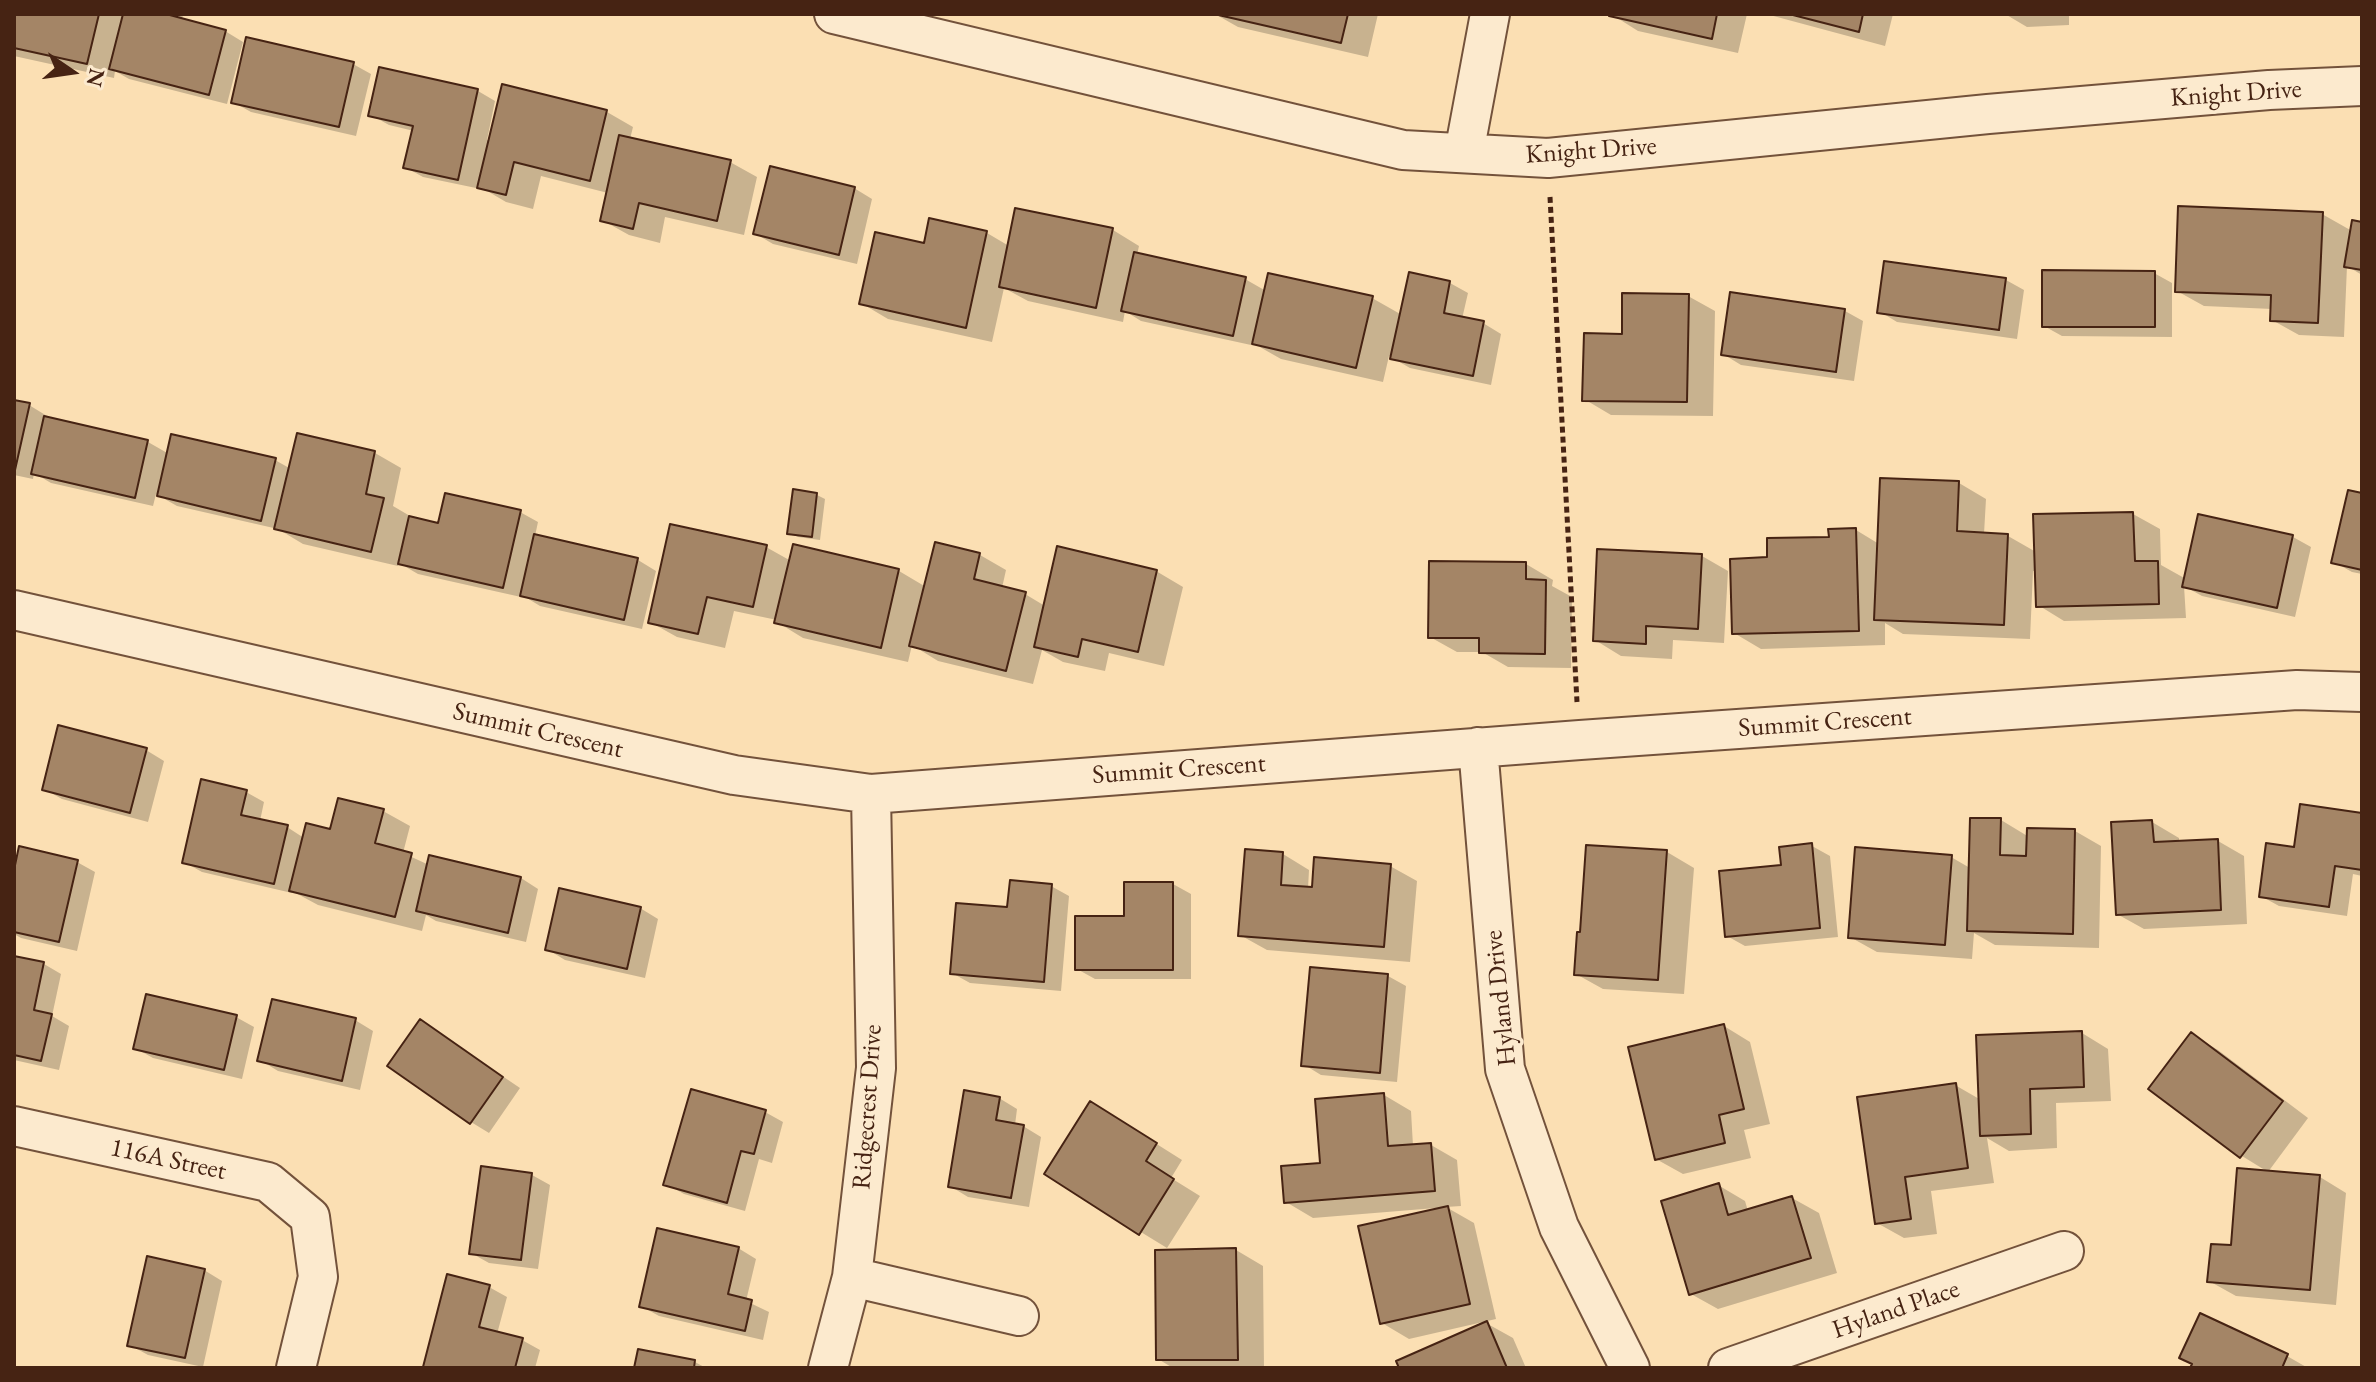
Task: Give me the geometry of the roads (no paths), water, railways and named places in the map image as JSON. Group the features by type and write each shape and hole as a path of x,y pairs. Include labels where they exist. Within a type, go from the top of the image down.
{"street":[{"path":"1464,153 1490,14"},
{"name":"Knight Drive","path":"847,15 1403,150 1548,158 2004,112 2269,90 2362,86"},
{"name":"Summit Crescent","path":"14,610 734,775 871,794 1478,747 2297,690 2362,692"},
{"name":"Hyland Drive","path":"1478,747 1505,1069 1559,1227 1630,1368"},
{"name":"Ridgecrest Drive","path":"828,1368 852,1277 876,1068 871,794"},
{"name":"116A Street","path":"14,1126 268,1182 310,1217 318,1277 296,1368"},
{"name":"Hyland Place","path":"1728,1368 2064,1251"},
{"path":"852,1277 1019,1316"}]}
